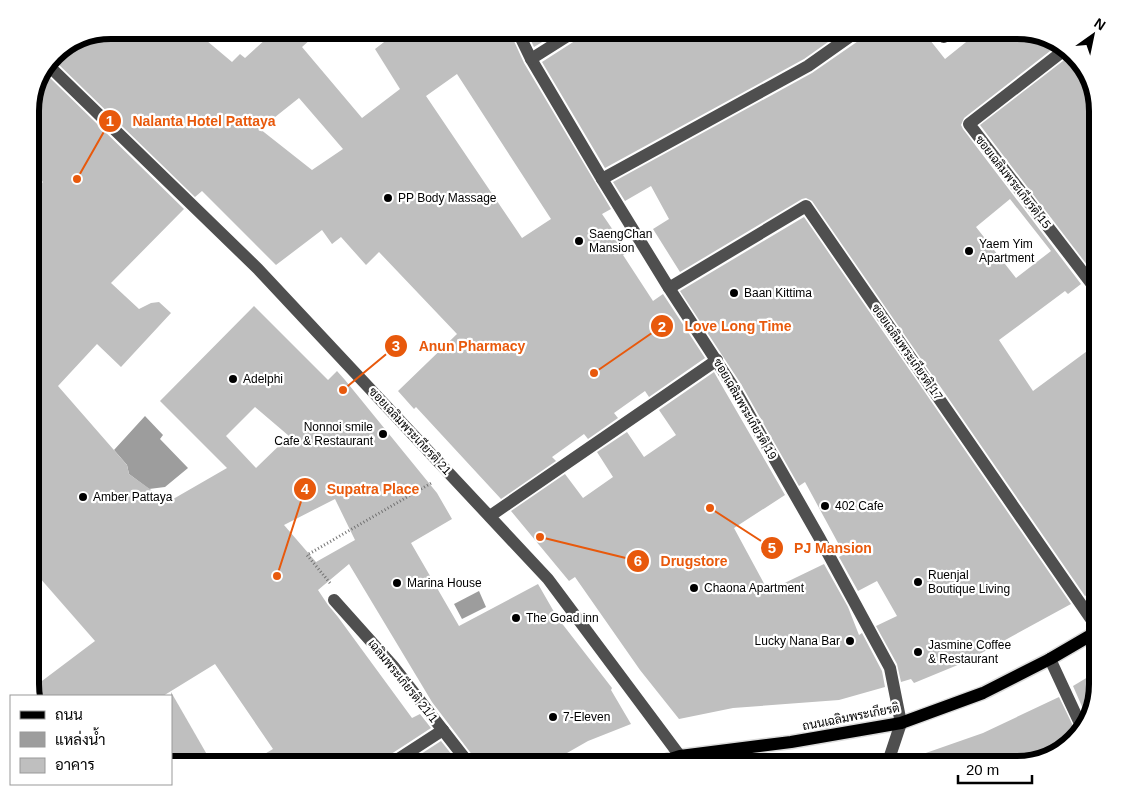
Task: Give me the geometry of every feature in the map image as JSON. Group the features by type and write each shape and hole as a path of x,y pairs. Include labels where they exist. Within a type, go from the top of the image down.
{"main road":[{"name":"ถนนเฉลิมพระเกียรติ","path":"680,756 792,742 900,723 984,693 1050,660 1089,636"}],"street":[{"name":"ซอยเฉลิมพระเกียรติ 19","path":"521,39 531,59 602,179 716,360 819,537 890,668 900,723"},
{"path":"531,59 563,39"},
{"path":"602,179 808,66 846,39"},
{"name":"ซอยเฉลิมพระเกียรติ 15","path":"1060,53 969,124 1089,280"},
{"name":"ซอยเฉลิมพระเกียรติ 21","path":"53,69 258,269 548,579 680,756"},
{"name":"ซอยเฉลิมพระเกียรติ 17","path":"669,288 806,206 1089,617"},
{"path":"490,516 716,360"},
{"name":"เฉลิมพระเกียรติ 21/1","path":"334,600 393,666 463,756"},
{"path":"1050,660 1079,721"},
{"path":"891,756 900,723"},
{"path":"403,756 443,730"}],"path":[{"path":"334,600 332,585 307,555 449,473"}],"water":[{"path":"145,416 163,435 160,439 188,468 165,487 149,489 129,474 127,465 114,450"},
{"path":"479,591 486,607 462,619 454,604"}],"building":[{"path":"205,39 232,62 240,54 245,58 266,39 311,39 302,47 362,118 400,89 375,49 388,39 513,39 524,63 611,209 602,214 628,252 623,255 653,301 663,294 705,358 649,397 645,391 614,413 618,418 588,439 584,434 552,457 556,461 501,499 416,407 414,409 398,391 457,334 379,252 366,265 341,237 332,244 322,230 276,265 202,191 195,197 57,63 63,57 83,44 97,40","holes":["457,74 551,219 522,238 426,96","299,98 343,149 312,170 260,129"]},
{"path":"530,39 547,39 534,47"},
{"path":"578,39 832,39 804,59 605,168 542,62"},
{"path":"861,39 929,39 945,59 970,39 1027,39 1053,49 964,118 961,125 1081,284 1068,294 1065,291 999,340 1033,391 1089,350 1089,594 1085,596 812,201 806,198 802,199 680,272 653,229 669,219 651,186 625,201 613,182 812,73","holes":["1010,199 1051,251 1016,278 976,227"]},
{"path":"1066,59 1080,75 1089,101 1089,267 980,125"},
{"path":"48,76 184,209 111,283 139,309 151,303 159,302 171,313 121,367 97,344 58,386 127,465 129,474 168,502 227,468 160,401 254,306 328,380 337,371 437,493 452,519 411,543 459,626 538,584 557,617 612,688 611,690 631,724 588,741 562,756 473,756 432,702 349,564 318,590 412,718 420,714 431,728 388,756 261,756 273,749 215,664 165,695 40,695 39,683 95,641 39,577 39,186 43,182 39,178 39,106 41,92","holes":["255,407 289,436 256,468 226,436","335,499 355,540 316,562 284,525"]},
{"path":"804,217 1071,604 965,662 914,683 911,679 901,682 897,664 876,626 897,616 877,581 858,591 839,557 844,554 805,482 799,486 741,384 680,291"},
{"path":"714,372 785,495 734,528 768,591 824,564 848,607 859,635 862,633 882,671 885,687 839,700 733,708 679,719 640,670 575,577 569,581 511,511 565,474 583,498 613,477 597,452 627,432 644,457 676,435 659,410"},
{"path":"1089,676 1089,694 1084,711 1073,686"},
{"path":"171,692 208,756 172,756"},
{"path":"1059,697 1074,728 1053,747 1027,756 917,756 983,733"},
{"path":"441,741 453,756 418,756"}],"place":[{"name":"Nalanta Hotel Pattaya","path":"77,179"},
{"name":"PP Body Massage","path":"388,198"},
{"name":"SaengChan Mansion","path":"579,241"},
{"name":"Yaem Yim Apartment","path":"969,251"},
{"name":"Baan Kittima","path":"734,293"},
{"name":"Love Long Time","path":"594,373"},
{"name":"Adelphi","path":"233,379"},
{"name":"Anun Pharmacy","path":"343,390"},
{"name":"Nonnoi smile Cafe & Restaurant","path":"383,434"},
{"name":"Amber Pattaya","path":"83,497"},
{"name":"402 Cafe","path":"825,506"},
{"name":"PJ Mansion","path":"710,508"},
{"name":"Drugstore","path":"540,537"},
{"name":"Supatra Place","path":"277,576"},
{"name":"Ruenjal Boutique Living","path":"918,582"},
{"name":"Marina House","path":"397,583"},
{"name":"Chaona Apartment","path":"694,588"},
{"name":"The Goad inn","path":"516,618"},
{"name":"Lucky Nana Bar","path":"850,641"},
{"name":"Jasmine Coffee & Restaurant","path":"918,652"},
{"name":"7-Eleven","path":"553,717"}]}
